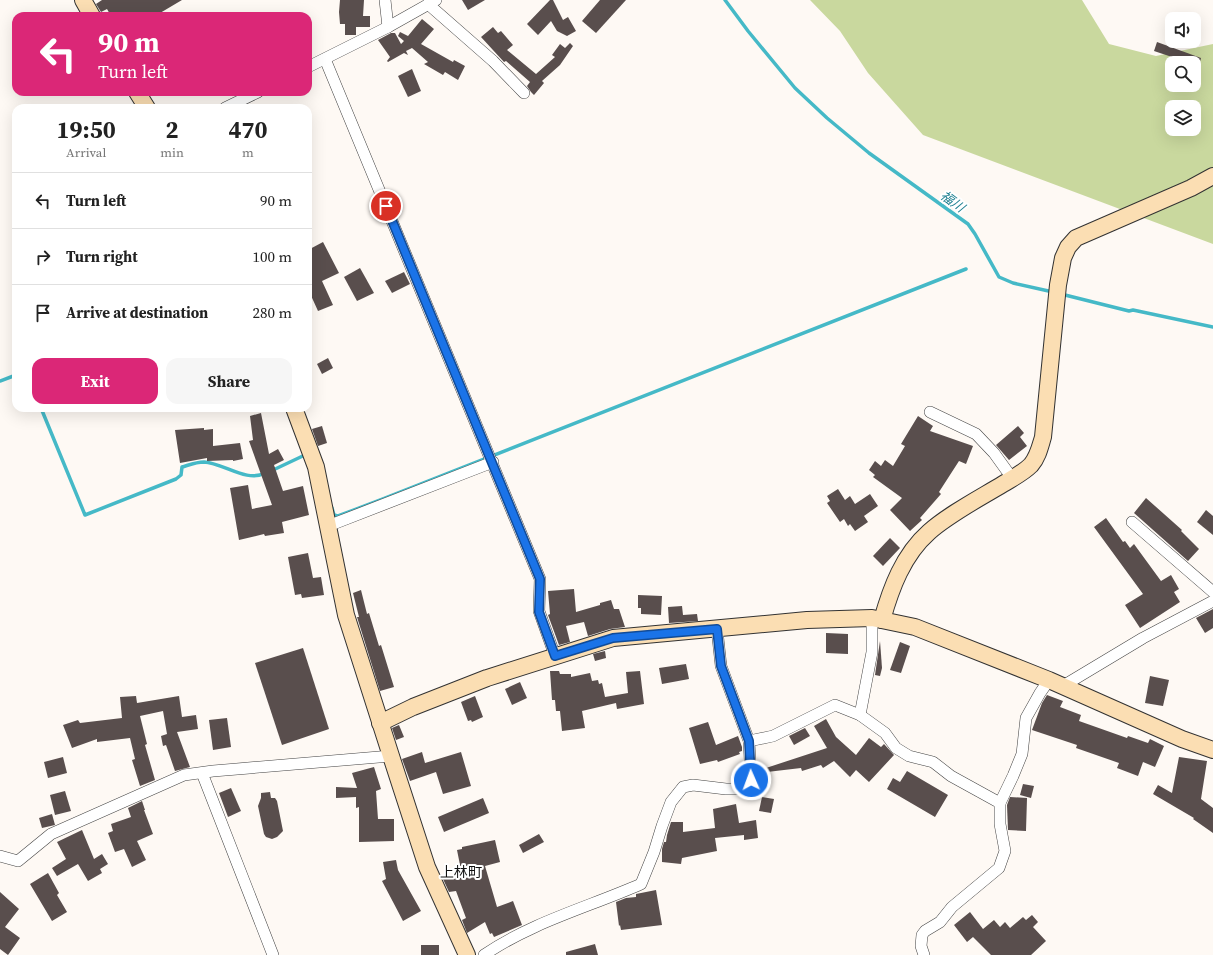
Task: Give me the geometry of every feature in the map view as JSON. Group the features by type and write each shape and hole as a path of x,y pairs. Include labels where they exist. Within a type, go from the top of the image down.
{"street":[{"path":"83,0 90,12"},
{"path":"385,0 388,27"},
{"path":"312,65 388,27 432,2 524,93"},
{"path":"325,59 493,462 540,579 539,612 555,656"},
{"path":"233,104 250,96"},
{"path":"860,715 877,619 895,580 917,544 929,532 944,521 1020,474 1031,464 1039,453 1043,437 1058,285 1063,258 1068,247 1076,238 1191,188 1213,176"},
{"path":"295,412 316,468 346,615 427,867 467,955"},
{"path":"930,412 976,434 994,453 1012,478"},
{"path":"328,526 493,462"},
{"path":"1132,522 1213,592"},
{"path":"924,955 922,935 940,922 952,907 999,868 1005,851 1000,824 1000,803 1022,754 1026,718 1040,693 1056,683 1213,601"},
{"path":"380,722 413,707 487,678 613,638 807,620 877,619 915,627 1056,683 1182,739 1213,750"},
{"path":"484,955 554,918 606,899 641,884 654,852 671,802 683,787 693,785 726,790 749,789 751,780 749,741 721,666 717,629"},
{"path":"749,741 773,736 835,705 860,715 886,733 896,748 909,756 934,762 951,776 1000,803"},
{"path":"0,856 18,861 51,834 184,775 391,756"},
{"path":"202,773 273,955"}],"green space":[{"path":"810,0 1082,0 1109,44 1156,56 1194,48 1201,48 1201,47 1213,44 1213,244 923,135 868,73 840,31"}],"building":[{"path":"102,0 182,0 162,12 109,12 107,9 101,12 96,4"},
{"path":"340,0 364,0 363,16 370,16 370,27 356,27 356,35 345,35 345,24 340,24"},
{"path":"462,0 485,0 468,10"},
{"path":"550,0 553,0 563,20 568,17 576,31 567,36 557,31 551,21 538,35 527,24"},
{"path":"600,0 626,0 596,33 582,21"},
{"path":"422,19 434,29 421,44 453,62 454,60 465,66 458,80 445,72 443,75 424,64 428,62 412,48 406,51 408,55 404,53 388,62 387,61 390,57 378,40 391,33 395,33 401,44 404,41 398,36 400,32 408,36"},
{"path":"493,27 498,33 501,31 513,45 507,50 536,74 555,57 552,55 560,44 565,48 570,43 573,46 560,65 542,81 544,83 534,95 527,86 530,82 506,61 504,62 481,37"},
{"path":"1157,42 1165,45 1165,48 1174,48 1196,56 1169,56 1154,51"},
{"path":"412,69 421,91 408,97 398,76"},
{"path":"323,242 339,273 322,281 333,305 318,311 312,298 312,248"},
{"path":"360,268 374,293 357,301 344,277"},
{"path":"404,272 410,284 392,293 385,281"},
{"path":"328,358 333,368 322,374 317,364"},
{"path":"261,413 269,454 278,449 284,460 274,465 283,491 303,486 309,515 282,522 284,533 265,536 264,534 239,540 230,488 248,485 252,509 272,505 249,441 253,440 250,416"},
{"path":"918,416 933,426 930,431 973,446 966,464 959,461 939,492 941,494 920,518 922,520 910,531 890,510 902,498 873,477 875,475 869,470 875,461 881,466 885,460 893,466 905,446 901,444"},
{"path":"322,426 327,443 318,446 312,429"},
{"path":"1018,426 1024,433 1020,437 1027,446 1009,460 996,445"},
{"path":"204,428 204,430 213,429 213,446 240,443 243,459 233,461 207,461 207,458 180,463 175,430"},
{"path":"838,489 845,500 850,496 855,504 870,494 878,506 864,516 868,522 855,531 850,524 848,526 844,519 840,522 827,503 830,501 827,496"},
{"path":"1146,498 1182,530 1181,531 1199,549 1188,561 1134,513"},
{"path":"1206,510 1213,516 1213,535 1197,522"},
{"path":"1106,518 1123,542 1125,541 1130,548 1134,544 1161,581 1171,575 1179,589 1174,592 1180,602 1140,628 1125,605 1143,594 1094,527"},
{"path":"890,538 900,548 883,566 873,556"},
{"path":"308,553 313,578 321,577 324,595 302,598 301,594 295,595 288,557"},
{"path":"574,589 576,612 611,600 614,609 619,609 625,627 610,629 588,636 584,622 566,626 570,642 559,645 548,615 550,614 548,591"},
{"path":"361,590 367,614 369,613 379,646 381,645 394,687 380,691 357,617 359,617 353,593"},
{"path":"638,595 662,596 661,615 641,614 641,608 638,608"},
{"path":"682,606 683,615 697,614 698,621 669,623 668,607"},
{"path":"1213,609 1213,628 1205,633 1196,618"},
{"path":"826,633 848,634 848,654 826,653"},
{"path":"880,641 882,668 880,676 875,675"},
{"path":"900,642 910,646 901,673 890,670"},
{"path":"303,648 329,729 282,745 255,663"},
{"path":"605,651 606,658 595,661 593,654"},
{"path":"686,664 689,679 662,684 659,668"},
{"path":"550,671 559,671 560,674 571,674 571,677 590,673 592,681 598,680 599,684 602,683 605,697 628,693 626,672 640,671 644,704 617,709 616,703 582,711 585,728 562,731 560,711 556,711 555,700 552,700"},
{"path":"1150,676 1169,680 1163,706 1145,703"},
{"path":"520,682 527,698 512,705 505,689"},
{"path":"1047,695 1063,701 1060,707 1081,715 1079,721 1127,738 1128,736 1148,743 1150,739 1164,746 1155,767 1143,762 1138,776 1117,768 1119,763 1076,748 1077,745 1032,730 1042,703"},
{"path":"136,696 137,703 179,696 182,717 196,715 198,729 177,732 190,767 175,771 166,745 163,746 161,736 167,734 163,711 140,716 147,744 145,745 155,780 140,786 132,760 135,759 130,738 97,742 97,739 72,748 63,725 78,720 80,723 122,718 120,697"},
{"path":"475,696 483,717 472,722 471,720 468,721 461,702"},
{"path":"227,718 231,747 213,750 209,720"},
{"path":"826,719 836,737 856,755 869,738 881,747 884,744 894,755 869,782 856,770 850,777 834,761 823,768 821,765 802,771 801,768 767,772 766,768 827,748 814,726"},
{"path":"708,722 716,745 738,736 742,747 742,751 739,752 740,754 718,762 717,760 700,764 689,728"},
{"path":"399,725 404,737 396,740 392,728"},
{"path":"805,728 810,736 794,745 789,736"},
{"path":"422,752 425,763 461,752 471,786 443,794 436,772 410,781 402,759"},
{"path":"63,757 67,773 48,778 44,762"},
{"path":"1179,757 1207,761 1201,799 1213,808 1213,833 1193,819 1194,818 1153,794 1158,785 1172,793"},
{"path":"374,767 381,789 376,791 378,819 394,819 394,841 359,842 359,807 356,808 356,797 336,798 336,787 357,788 352,773"},
{"path":"907,771 948,795 935,817 887,789 893,778 900,782"},
{"path":"1023,784 1034,786 1031,798 1020,795"},
{"path":"231,788 241,811 228,817 219,793"},
{"path":"65,791 71,811 55,815 50,795"},
{"path":"270,792 271,798 275,798 277,801 283,831 277,837 272,839 266,837 264,834 258,806 261,793"},
{"path":"762,797 774,799 771,813 759,811"},
{"path":"1010,797 1027,798 1026,831 1008,830 1007,805"},
{"path":"483,798 489,813 444,832 438,817"},
{"path":"142,801 153,834 137,841 146,860 132,867 124,849 115,852 108,833 113,831 111,824 131,817 128,808"},
{"path":"736,804 739,823 756,820 758,838 744,840 744,835 715,838 717,851 682,858 681,864 662,862 662,849 664,842 666,842 671,822 683,822 683,832 715,828 713,809"},
{"path":"52,814 55,825 42,828 39,818"},
{"path":"82,830 94,859 102,854 108,864 100,869 102,873 88,881 78,864 57,876 52,868 66,859 57,842"},
{"path":"539,834 544,842 523,853 519,845"},
{"path":"495,840 500,862 485,866 497,907 513,901 522,925 494,937 492,933 490,934 485,922 467,933 462,920 466,918 456,891 449,892 443,879 462,875 457,850 462,849 462,847"},
{"path":"396,860 398,870 421,911 403,921 382,881 386,879 383,862"},
{"path":"48,873 59,893 57,895 67,912 52,921 30,884"},
{"path":"656,890 662,925 621,930 620,925 619,926 616,902 626,898 636,897 636,894"},
{"path":"0,892 19,909 5,927 20,938 8,955 0,949"},
{"path":"970,912 983,929 994,920 1000,927 1005,922 1010,928 1023,917 1026,920 1032,915 1038,922 1033,927 1046,941 1031,955 991,955 973,937 967,942 954,925"},
{"path":"595,944 598,955 566,955 566,952"},
{"path":"421,945 439,945 439,955 421,955"}],"waterway":[{"name":"福川","path":"725,0 748,31 795,88 827,118 869,153 968,224 999,277 1013,283 1053,292"},
{"path":"332,508 334,515 338,516 966,269"},
{"name":"福川","path":"1061,294 1129,311 1133,310 1213,327"},
{"path":"0,381 12,376"},
{"path":"43,412 85,515 176,479 181,475 182,467 195,463 211,463 251,476 265,473"},
{"path":"271,471 307,454"}],"district":[{"name":"上林町","path":"461,872"}],"route":[{"path":"386,206 493,462 540,579 539,612 555,656 613,638 717,629 721,666 749,741 751,780"}]}
